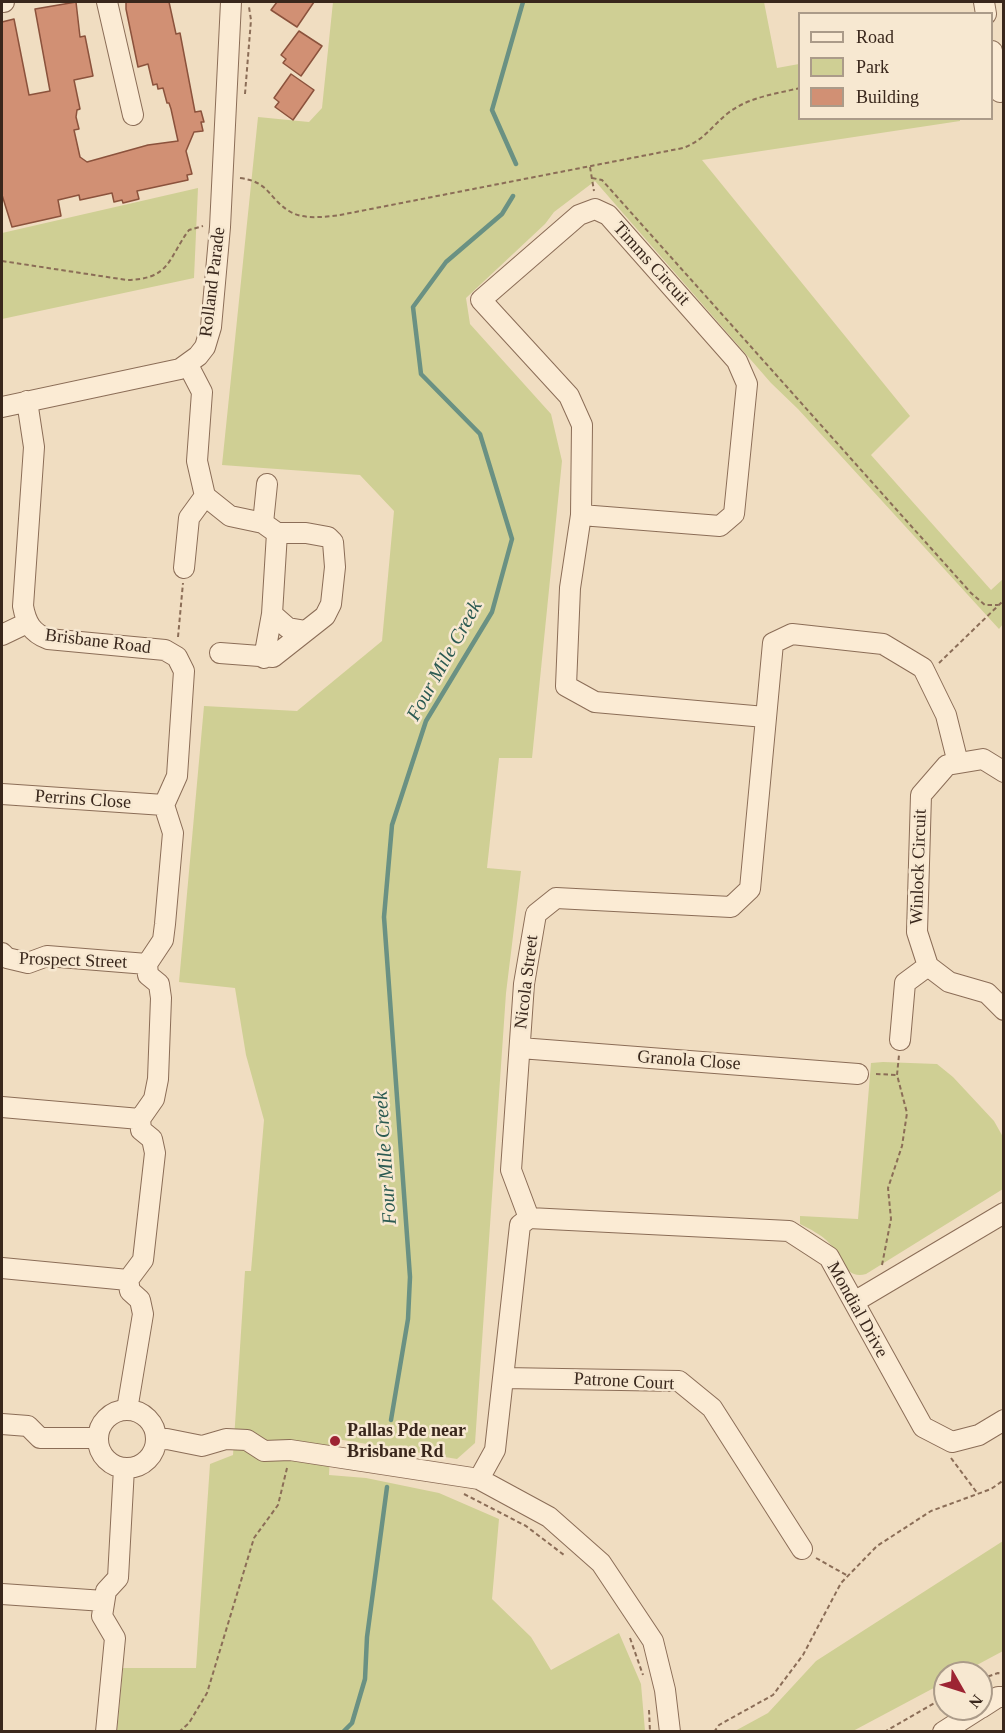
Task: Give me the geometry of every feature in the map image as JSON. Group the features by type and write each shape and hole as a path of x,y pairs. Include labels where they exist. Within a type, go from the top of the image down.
{"street":[{"path":"107,2 133,115"},
{"name":"Rolland Parade","path":"189,365 198,356 208,338 220,227 231,2"},
{"path":"993,56 1000,92"},
{"name":"Timms Circuit","path":"580,515 720,525 727,520 734,514 747,384 744,371 737,361 608,215 595,209 579,215 481,300 569,396 582,425 580,515 570,588 566,686 595,702 765,717"},
{"path":"2,407 189,365 202,392 197,461 205,496 230,516 270,528 328,537 333,542 335,567 331,604 325,616 280,653 264,658 220,653"},
{"name":"Brisbane Road","path":"27,401 34,447 23,606 27,623 38,635 48,639 158,649 177,657 184,676 177,776 164,805"},
{"path":"264,658 272,614 267,484"},
{"path":"184,568 189,518 205,496"},
{"path":"272,614 288,628 306,631"},
{"path":"2,635 27,623"},
{"name":"Nicola Street","path":"529,1218 511,1170 524,984 536,914 556,898 731,907 750,889 773,643 792,634 883,644 923,668 927,675"},
{"path":"927,675 946,715 958,763 983,759 1004,772"},
{"name":"Winlock Circuit","path":"928,966 917,932 921,795 947,765 958,763"},
{"name":"Perrins Close","path":"2,794 164,805"},
{"path":"127,1410 143,1314 140,1300 129,1291 128,1280 143,1260 154,1153 152,1139 141,1130 140,1119 154,1099 158,1079 161,998 159,984 148,975 147,964 161,944 165,924 173,833 164,805"},
{"name":"Prospect Street","path":"2,953 7,958 27,963 47,956 147,964"},
{"path":"900,1040 905,983 928,966 949,981 987,993 1004,1010"},
{"name":"Granola Close","path":"520,1048 858,1074"},
{"path":"2,1107 140,1119"},
{"path":"854,1302 1004,1214"},
{"path":"479,1479 495,1450 519,1225 529,1218"},
{"name":"Mondial Drive","path":"529,1218 789,1231 829,1257 923,1427 952,1442"},
{"path":"2,1268 128,1280"},
{"name":"Patrone Court","path":"504,1378 679,1381 712,1408 802,1549"},
{"path":"124,1472 102,1455 98,1438 104,1422 119,1412 127,1410 145,1416 155,1431 160,1448"},
{"path":"952,1442 980,1435 1004,1420"},
{"path":"2,1424 28,1426 40,1438 98,1438"},
{"path":"124,1472 150,1458 167,1439 202,1446 226,1438 247,1440 264,1451 289,1459 479,1479 549,1517 601,1563 653,1641 665,1690 670,1731"},
{"path":"106,1731 115,1638 102,1616 106,1591 118,1578 124,1472"},
{"path":"2,1594 104,1601"},
{"path":"943,1731 959,1721"}],"path":[{"path":"244,104 250,20 248,2"},
{"path":"237,171 237,178 254,180 265,186 292,213 320,217 590,167 693,145 739,106 750,100 798,88"},
{"path":"590,167 595,209"},
{"path":"592,178 602,180 971,593 985,605 998,605"},
{"path":"2,261 136,280 161,272 173,259 186,235 194,227 220,227"},
{"path":"177,639 180,633 184,568"},
{"path":"927,675 1004,600"},
{"path":"877,1271 883,1263 891,1219 888,1188 902,1146 907,1113 897,1075 900,1040"},
{"path":"858,1074 897,1075"},
{"path":"952,1442 948,1456 978,1494"},
{"path":"124,1472 138,1476 160,1448"},
{"path":"278,1467 289,1459"},
{"path":"179,1731 189,1723 207,1693 254,1538 278,1505 289,1459"},
{"path":"714,1731 719,1725 773,1695 803,1655 841,1583 877,1546 931,1511 978,1494 1004,1480"},
{"path":"457,1491 526,1526 565,1555"},
{"path":"802,1549 848,1576"},
{"path":"627,1630 645,1681"},
{"path":"649,1701 650,1731"},
{"path":"884,1731 933,1704"}],"green space":[{"path":"333,2 764,2 777,68 798,64 798,120 960,120 702,160 910,416 871,455 991,590 1003,579 1003,624 999,629 798,409 771,383 595,181 554,212 545,224 466,298 470,324 551,414 562,461 532,758 499,758 487,868 521,871 506,993 475,1443 457,1459 331,1438 329,1475 366,1478 439,1493 499,1519 492,1599 531,1637 551,1670 619,1633 641,1684 645,1731 117,1732 123,1668 196,1668 210,1464 233,1455 245,1271 251,1271 264,1120 246,1055 235,988 179,982 204,706 297,711 382,641 394,511 360,475 222,465 258,117 309,122 322,108"},
{"path":"198,188 194,278 2,319 2,233"},
{"path":"871,1063 937,1064 953,1077 994,1121 1003,1137 1003,1189 866,1274 859,1275 853,1274 844,1266 834,1248 826,1240 800,1224 800,1216 858,1219"},
{"path":"1003,1541 1003,1651 984,1661 933,1661 933,1688 853,1731 735,1731 768,1713 816,1661"}],"building":[{"path":"76,2 80,37 85,36 93,76 74,80 80,109 77,110 76,117 79,129 74,130 80,157 87,162 148,145 178,141 171,109 163,88 158,89 157,84 153,85 148,64 138,67 126,9 126,2 169,2 176,34 180,33 195,112 201,111 204,122 201,122 203,131 194,132 186,151 192,174 187,175 188,180 137,191 139,199 123,203 122,200 114,202 112,193 80,200 79,195 58,200 61,216 12,227 2,195 2,22 14,19 29,95 50,91 35,9"},
{"path":"277,2 314,2 297,27 271,10"},
{"path":"299,31 322,46 301,76 283,63 286,59 281,55"},
{"path":"291,74 314,90 293,120 275,107 279,102 274,98"}],"waterway":[{"name":"Four Mile Creek","path":"516,164 492,110 523,2"},
{"name":"Four Mile Creek","path":"391,1420 408,1319 410,1277 384,917 392,825 426,721 492,612 512,539 480,434 421,374 413,307 446,262 502,214 513,196"},
{"name":"Four Mile Creek","path":"343,1732 352,1723 365,1679 367,1637 387,1487"}],"place":[{"name":"Pallas Pde near Brisbane Rd","path":"335,1441"}]}
